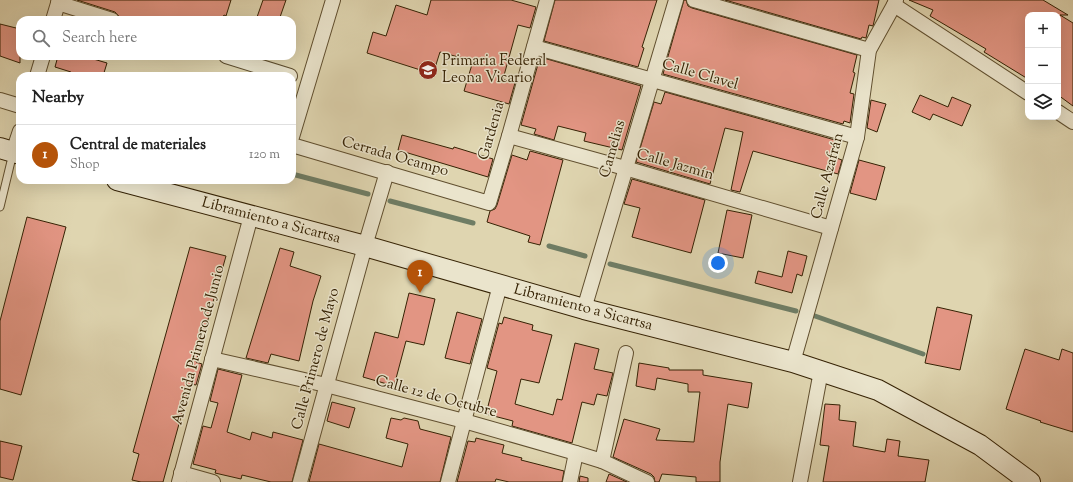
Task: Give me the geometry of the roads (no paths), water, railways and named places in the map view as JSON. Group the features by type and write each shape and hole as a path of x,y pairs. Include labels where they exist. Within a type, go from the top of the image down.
{"main road":[{"name":"Libramiento a Sicartsa","path":"132,184 365,246 584,309 793,362 821,371 878,390 980,445 1030,482"}],"street":[{"path":"296,124 333,0"},
{"name":"Gardenia","path":"489,203 547,0"},
{"name":"Camelias","path":"584,309 651,79 676,0"},
{"path":"694,0 869,50"},
{"path":"54,16 59,2 100,16"},
{"path":"895,3 1025,91"},
{"name":"Calle Azafrán","path":"793,362 857,137 869,50 895,3"},
{"name":"Calle Clavel","path":"534,47 857,137"},
{"path":"38,72 42,60"},
{"path":"239,60 278,72"},
{"path":"296,78 309,82"},
{"path":"0,100 16,105"},
{"path":"1061,114 1073,122"},
{"name":"Calle Jazmín","path":"509,136 626,168 831,228"},
{"path":"11,151 16,139"},
{"name":"Cerrada Ocampo","path":"296,146 489,203"},
{"name":"Calle Primero de Mayo","path":"300,482 387,172"},
{"name":"Avenida Primero de Junio","path":"180,477 251,216"},
{"path":"448,482 500,285"},
{"path":"602,461 626,353"},
{"name":"Calle 12 de Octubre","path":"212,359 326,385 464,421 602,461 647,482"},
{"path":"800,482 821,371"},
{"path":"570,482 576,453"},
{"path":"180,477 213,482"}],"lane":[{"path":"0,207 11,151"}],"waterway":[{"path":"296,175 368,194"},
{"path":"390,201 473,223"},
{"path":"549,246 585,256"},
{"path":"610,264 796,311"},
{"path":"815,316 923,354"}],"place":[{"name":"Primaria Federal Leona Vicario","path":"428,70"},
{"name":"Central de materiales","path":"420,293"}]}
